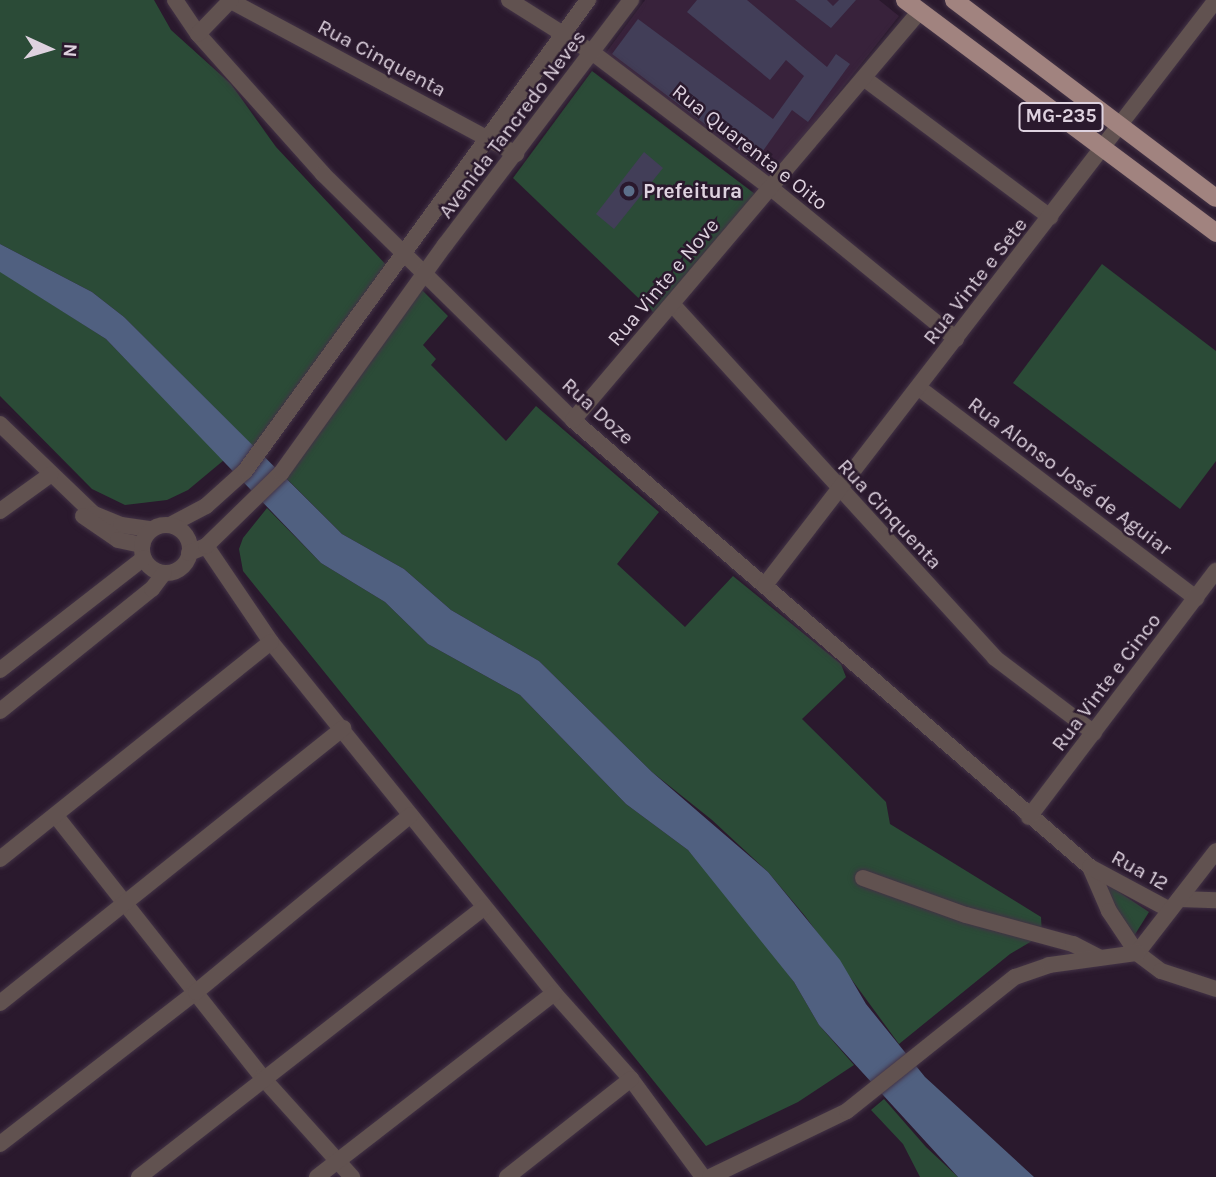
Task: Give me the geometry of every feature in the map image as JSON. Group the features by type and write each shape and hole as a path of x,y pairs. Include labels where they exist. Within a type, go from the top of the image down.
{"main road":[{"name":"MG-235","path":"905,0 1216,233"},
{"name":"MG-235","path":"954,0 1216,198"}],"street":[{"name":"Rua Doze","path":"176,0 198,34 323,174 573,420 1028,817"},
{"path":"198,34 230,0"},
{"name":"Rua Cinquenta","path":"230,0 516,154"},
{"name":"Rua Quarenta e Oito","path":"509,0 593,53 771,188 956,339"},
{"name":"Avenida Tancredo Neves","path":"170,525 206,506 244,471 587,0"},
{"name":"Avenida Tancredo Neves","path":"189,553 206,545 281,473 445,245 631,0"},
{"name":"Rua Vinte e Sete","path":"765,585 1216,0"},
{"name":"Rua Vinte e Nove","path":"573,420 920,11"},
{"path":"865,79 1050,217"},
{"path":"422,224 445,245"},
{"name":"Rua Cinquenta","path":"673,305 838,491 995,658 1094,733"},
{"name":"Rua Alonso José de Aguiar","path":"919,388 1196,597"},
{"path":"0,424 96,526 143,552 152,568 164,573"},
{"path":"0,510 48,477"},
{"path":"0,711 152,589 164,573 183,566 189,553 187,538 170,525 151,529 121,525 94,514 48,477"},
{"path":"0,670 143,552 151,529"},
{"path":"206,545 271,642 554,993 631,1079 703,1177"},
{"name":"Rua Vinte e Cinco","path":"1028,817 1216,571"},
{"path":"0,859 56,817 271,642"},
{"path":"0,1003 342,728"},
{"path":"0,1144 196,992 411,815"},
{"path":"56,817 262,1077 340,1160 352,1177"},
{"name":"Rua 12","path":"1028,817 1090,867 1175,905"},
{"path":"710,1177 829,1121 1016,977 1049,965 1137,953 1216,851"},
{"path":"1090,867 1109,912 1137,953 1161,971 1216,989"},
{"path":"863,878 965,915 1073,944 1100,958"},
{"path":"1175,905 1216,900"},
{"path":"139,1177 262,1077 484,907"},
{"path":"317,1177 554,993"},
{"path":"507,1177 631,1079"}],"shaded area":[{"path":"645,0 879,0 899,16 771,178 605,54"}],"green space":[{"path":"0,0 154,0 171,30 231,84 276,147 390,269 255,448 124,317 92,292 0,244"},
{"path":"592,71 755,194 654,313 513,178"},
{"path":"1102,264 1216,351 1216,461 1180,509 1013,383"},
{"path":"0,271 106,339 224,460 188,490 167,500 125,505 92,489 0,396"},
{"path":"417,285 448,316 423,345 436,359 431,365 506,441 536,406 659,512 617,564 685,627 733,576 841,664 846,677 802,719 886,802 890,824 1041,917 1042,935 1010,954 899,1044 805,916 768,872 712,820 652,772 539,661 451,610 404,569 342,534 281,473"},
{"path":"267,508 321,563 385,602 428,644 520,695 626,804 688,850 734,903 794,982 819,1025 854,1065 798,1102 706,1146 243,571 239,549 243,538"},
{"path":"1104,882 1149,912 1134,936 1119,913"},
{"path":"884,1099 926,1147 958,1177 920,1177 903,1144 871,1110"}],"water":[{"path":"0,244 92,292 124,317 342,534 404,569 451,610 539,661 652,772 768,872 840,960 866,1004 925,1077 1034,1177 958,1177 819,1025 794,982 688,850 626,804 520,695 428,644 385,602 321,563 106,339 0,272"}],"building":[{"path":"697,0 747,0 827,67 836,54 850,64 808,122 792,110 755,162 612,54 638,19 773,119 804,76 786,60 770,80 687,12"},
{"path":"795,0 827,0 833,6 839,0 856,0 831,28"},
{"name":"Prefeitura","path":"644,152 663,168 614,229 596,214"}],"place":[{"name":"Prefeitura","path":"629,191"}]}
